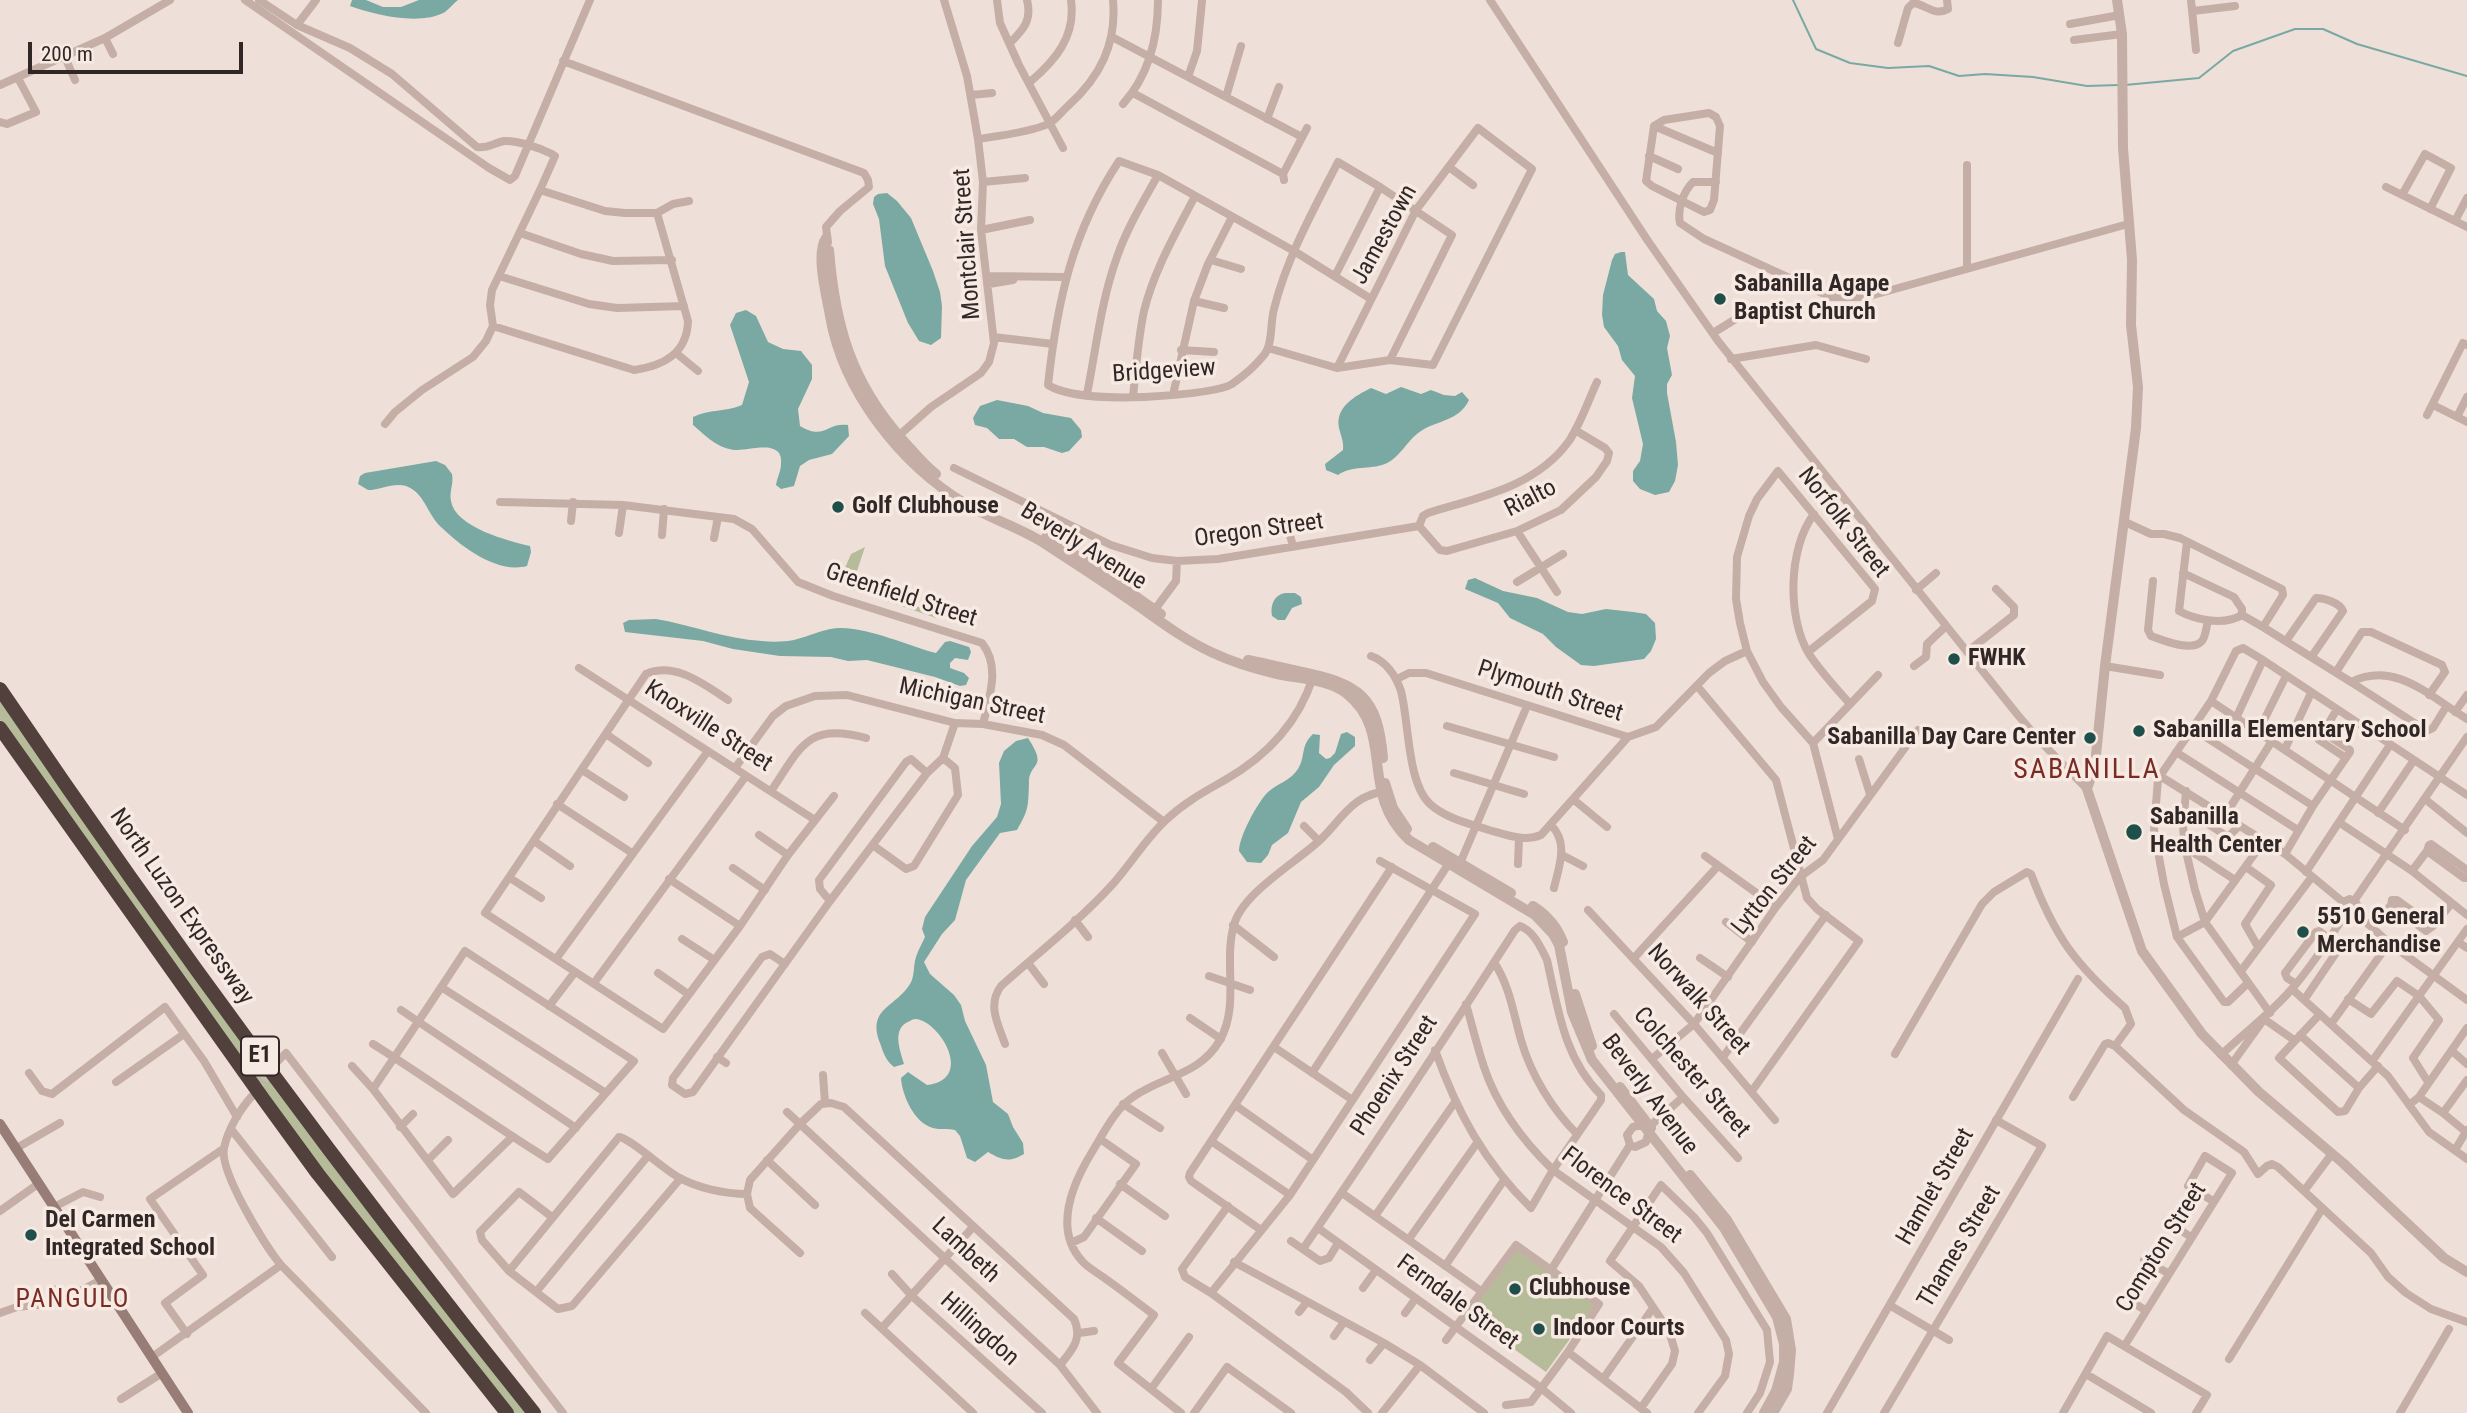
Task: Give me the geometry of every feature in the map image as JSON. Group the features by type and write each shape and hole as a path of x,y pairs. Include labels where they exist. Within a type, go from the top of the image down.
{"highway":[{"name":"North Luzon Expressway","path":"0,689 322,1141 534,1413"},
{"name":"North Luzon Expressway","path":"0,728 318,1174 507,1413"}],"main road":[{"path":"0,1124 188,1413"}],"street":[{"path":"0,85 105,38 170,0"},
{"path":"245,0 510,180 515,176 590,0"},
{"path":"259,0 297,25 350,48 392,74 477,147 489,147 509,141 555,156 492,290 490,305 493,326 485,341 472,357 422,390 385,424"},
{"path":"297,25 316,0"},
{"name":"Montclair Street","path":"895,438 931,407 981,373 989,362 994,337 981,229 983,182 978,139 967,76 944,0"},
{"path":"997,0 1000,23 1063,148"},
{"path":"1010,43 1021,32 1029,18 1027,0"},
{"path":"1030,82 1058,57 1065,44 1072,19 1071,0"},
{"path":"978,139 1049,124 1074,100 1099,72 1109,52 1113,0"},
{"path":"1123,104 1133,93 1151,57 1156,40 1158,0"},
{"path":"1490,0 1648,241 1731,359 1945,627 2040,741 2087,789 2142,951 2202,1034 2231,1065 2444,1258 2467,1272"},
{"path":"1898,43 1908,8 1913,3 1919,3 1935,12 1943,12 1948,9 1947,0"},
{"path":"2087,789 2095,765 2105,666 2125,522 2138,387 2131,325 2132,260 2123,148 2122,34 2117,0"},
{"path":"2191,0 2196,50"},
{"path":"1188,77 1197,51 1202,1"},
{"path":"2193,11 2235,6"},
{"path":"2070,24 2120,15"},
{"path":"2074,40 2122,34"},
{"path":"1112,37 1302,137"},
{"path":"105,38 113,54"},
{"path":"1226,97 1241,46"},
{"path":"64,55 75,80"},
{"path":"563,61 864,173 869,187 840,211 827,226 827,238"},
{"path":"0,122 7,124 36,112 18,78"},
{"path":"1267,119 1279,87"},
{"path":"971,95 992,93"},
{"path":"1133,93 1283,177 1307,128"},
{"path":"1709,113 1716,117 1720,126 1718,153 1710,210 1704,212 1647,184 1654,126 1664,120 1709,113"},
{"path":"1654,126 1718,153"},
{"name":"Jamestown","path":"1337,368 1416,210 1478,128 1532,169 1433,365 1390,360"},
{"path":"2402,195 2425,154 2451,168 2430,209"},
{"path":"1649,156 1678,169"},
{"path":"994,337 1053,344 1065,279 1087,219 1119,161 1158,175 1294,251 1371,299"},
{"path":"1338,162 1416,210 1452,235 1390,360 1337,368 1268,348 1274,306 1294,251 1338,162"},
{"path":"1967,165 1967,268"},
{"path":"1449,167 1474,185"},
{"path":"1087,394 1116,258 1158,175"},
{"path":"983,182 1025,178"},
{"path":"1716,182 1693,183 1688,188 1678,218 1680,223 1696,234 1831,297 1866,298 2128,224"},
{"path":"1335,276 1380,187"},
{"path":"2386,187 2467,227"},
{"path":"540,190 605,211 657,213 673,204 689,201"},
{"path":"1133,397 1144,310 1164,256 1195,196"},
{"path":"2455,221 2467,198"},
{"path":"493,326 634,370 660,365 676,353 688,330 672,260 657,213"},
{"path":"1173,395 1194,301 1232,217"},
{"path":"981,229 1030,220"},
{"path":"520,233 571,251 613,261 672,260"},
{"name":"Beverly Avenue","path":"827,238 834,297 849,353 872,402 916,467 965,504 1044,543 1153,612 1204,648 1276,674 1312,678 1338,688 1363,709 1373,730 1388,815 1397,828 1409,840 1455,863 1535,915 1553,934 1559,945 1572,1012 1592,1060 1724,1228 1777,1317 1784,1344 1784,1362 1776,1391 1765,1413"},
{"name":"Beverly Avenue","path":"827,238 821,247 822,259 832,328 840,353 864,403 895,438"},
{"path":"1211,260 1241,269"},
{"path":"499,276 589,304 617,308 684,306"},
{"path":"988,280 1065,279"},
{"path":"1194,301 1224,308"},
{"path":"1713,333 1747,312"},
{"path":"2427,415 2463,343 2467,345"},
{"name":"Bridgeview","path":"1053,344 1048,385 1055,389 1087,394 1133,397 1173,395 1231,386 1268,348"},
{"path":"1731,359 1816,345 1866,359"},
{"path":"1181,350 1214,352"},
{"path":"676,353 698,371"},
{"path":"1419,526 1423,516 1428,513 1507,488 1536,474 1559,453 1575,430 1597,382"},
{"path":"2457,417 2467,397"},
{"path":"2432,405 2467,422"},
{"name":"Rialto","path":"1419,526 1440,550 1447,551 1517,531 1561,510 1585,489 1607,461 1609,453 1575,430"},
{"name":"Oregon Street","path":"954,468 1111,545 1137,555 1177,561 1218,559 1419,526"},
{"name":"Norfolk Street","path":"1747,651 1736,599 1737,557 1749,516 1757,499 1777,471 1875,589 1872,601 1808,652"},
{"name":"Greenfield Street","path":"500,502 623,505 734,519 752,529 798,582 833,596 982,643 988,650 994,675 983,724"},
{"path":"571,521 573,502"},
{"path":"619,533 623,505"},
{"path":"662,535 664,509"},
{"path":"1814,514 1804,530 1795,563 1795,609 1808,652 1850,704"},
{"path":"714,538 718,517"},
{"path":"2125,522 2151,534 2164,534 2188,542 2281,589 2283,595 2263,627"},
{"path":"1517,531 1557,592"},
{"path":"1289,533 1293,546"},
{"path":"2188,542 2179,611 2208,621 2231,620 2242,615"},
{"path":"1517,582 1563,554"},
{"path":"1153,612 1175,581 1177,561"},
{"path":"1916,590 1936,573"},
{"path":"2183,573 2234,597 2242,609 2242,615"},
{"path":"2153,581 2148,630 2151,636 2190,646 2198,645 2204,638 2208,621"},
{"path":"1967,652 2014,615 2014,607 1996,589"},
{"path":"2286,641 2316,598 2323,598 2338,605 2343,611 2312,656"},
{"path":"2242,615 2312,656 2427,731 2467,695"},
{"path":"1914,666 1926,657 1927,644 1945,627"},
{"path":"2336,672 2362,632 2371,632 2442,665 2445,672 2429,695"},
{"path":"2248,983 2228,1002 2224,1002 2177,937 2154,830 2160,776 2211,701 2225,670 2239,648 2263,660 2467,795"},
{"path":"1747,651 1763,682 1813,743 1838,839"},
{"name":"Plymouth Street","path":"1396,679 1409,673 1426,673 1628,737 1656,727 1709,673 1725,661 1747,651"},
{"path":"1371,656 1377,658 1396,679 1405,706 1420,790 1429,803 1442,813 1477,826 1519,838 1536,837 1551,825 1628,737"},
{"path":"2236,716 2263,660"},
{"path":"2105,666 2160,675"},
{"name":"Knoxville Street","path":"579,668 815,820"},
{"path":"728,699 692,676 661,671 646,674 485,913 663,1029 740,926 788,855 834,796"},
{"path":"1813,743 1878,675"},
{"path":"2351,682 2365,675 2387,675 2408,681 2467,719"},
{"path":"2258,732 2286,676"},
{"path":"1005,1044 992,1006 1001,986 1112,885 1164,822 1196,796 1248,766 1273,746 1300,710 1312,678"},
{"path":"1698,687 1776,780 1807,898 1859,941 1752,1091"},
{"path":"2285,749 2311,693"},
{"name":"Michigan Street","path":"735,768 773,716 786,706 816,696 846,695 955,723 1023,730 1052,739 1164,822"},
{"path":"2211,701 2405,830"},
{"path":"1312,1073 1432,890 1455,863 1477,826 1527,706"},
{"path":"2337,709 2319,740 2348,754"},
{"path":"785,964 770,954 762,957 673,1078 672,1085 685,1094 693,1092 831,901 927,773 943,758 955,723"},
{"path":"1447,726 1554,757"},
{"path":"1892,728 1904,748"},
{"path":"2193,729 2313,806"},
{"name":"Lytton Street","path":"1653,1058 1694,1024 1776,907 1800,877 1818,866 1918,730"},
{"path":"771,791 798,752 814,737 838,732 866,738"},
{"path":"2323,732 2348,754"},
{"path":"606,734 648,763"},
{"path":"2354,901 2467,737"},
{"path":"2224,817 2272,741"},
{"path":"2241,971 2308,875 2390,745"},
{"path":"556,959 708,751"},
{"path":"2176,752 2298,830"},
{"path":"2285,854 2348,754"},
{"path":"874,846 906,869 914,866 958,795 954,768 943,758"},
{"path":"831,901 820,889 819,880 906,762 911,759 916,761 927,773"},
{"path":"1859,759 1870,794"},
{"path":"2378,813 2414,760"},
{"path":"582,770 624,797"},
{"path":"1454,773 1524,794"},
{"path":"594,983 746,775"},
{"path":"2160,776 2285,854 2343,902"},
{"path":"1181,1413 1118,1363 1154,1314 1082,1261 1071,1243 1068,1214 1072,1191 1100,1139 1123,1104 1134,1095 1201,1063 1221,1039 1230,1005 1233,925 1245,905 1319,841 1357,802 1383,791"},
{"path":"2186,791 2183,827 2185,847 2205,922 2241,971 2265,1017 2297,1038 2359,1088"},
{"path":"2425,799 2467,833"},
{"path":"1574,800 1607,827"},
{"path":"558,804 632,853"},
{"path":"2210,808 2204,817 2206,822 2228,837 2238,826"},
{"path":"2340,823 2412,871 2467,915"},
{"path":"1551,825 1561,838 1562,855 1554,888"},
{"path":"1304,826 1319,841"},
{"path":"759,835 788,855"},
{"path":"1518,864 1519,838"},
{"path":"534,841 570,866"},
{"path":"2177,937 2205,922 2264,841"},
{"path":"2412,871 2427,852 2429,845 2433,844 2467,870"},
{"path":"2185,847 2235,880"},
{"path":"2427,852 2467,878"},
{"path":"1562,855 1583,866"},
{"path":"1704,856 1776,907"},
{"path":"1211,1293 1290,1195 1475,914 1380,861"},
{"path":"1634,958 1718,866"},
{"path":"1261,1230 1196,1185 1189,1177 1392,867"},
{"path":"2246,867 2271,885 2245,924 2258,947"},
{"path":"733,868 765,890"},
{"path":"1895,1054 1982,904 1994,892 2027,872 2031,874 2047,916 2062,942 2078,963 2130,1016 2131,1024 2115,1046"},
{"path":"510,878 541,898"},
{"path":"669,879 740,926"},
{"path":"2350,899 2354,901 2358,908 2356,913 2345,915 2341,909 2343,902 2350,899"},
{"path":"2373,927 2391,905 2426,931 2452,903"},
{"name":"Norwalk Street","path":"1588,910 1694,1024 1775,1120"},
{"path":"2356,913 2389,943 2467,1000"},
{"path":"1723,1057 1826,915"},
{"path":"2221,1055 2265,1017 2294,987 2345,915"},
{"path":"1075,920 1088,937"},
{"path":"1726,922 1752,942"},
{"path":"1233,925 1274,957"},
{"name":"Phoenix Street","path":"1303,1249 1520,926 1527,929 1541,949 1566,1042 1584,1076 1601,1095 1599,1104 1577,1134"},
{"path":"2320,1014 2279,1058 2338,1112 2346,1111 2419,996 2467,929"},
{"path":"2304,1000 2340,951 2339,946 2319,931 2285,973 2287,978 2304,1000 2376,1063 2429,1132 2467,1159"},
{"path":"682,939 713,959"},
{"path":"2458,942 2467,948"},
{"path":"2331,1024 2389,943"},
{"path":"373,1044 394,1058 512,1137 548,1158 634,1061 465,951 417,1021 394,1058 373,1089"},
{"path":"1700,958 1728,977"},
{"path":"1435,1050 1455,1102 1477,1143 1504,1180 1531,1208 1577,1134 1558,1112 1537,1079 1521,1042 1510,992 1494,962"},
{"path":"1028,963 1044,984"},
{"path":"549,1006 575,972"},
{"path":"658,973 688,994"},
{"path":"1209,976 1250,989"},
{"name":"Hamlet Street","path":"1827,1413 2078,979"},
{"path":"2348,999 2371,1014 2397,981 2419,996 2439,1020 2413,1058 2428,1082"},
{"path":"441,987 606,1093"},
{"name":"Florence Street","path":"1466,1004 1485,1069 1501,1104 1537,1155 1553,1170 1661,1247 1674,1261 1726,1340 1729,1354 1725,1376 1698,1413"},
{"path":"29,1073 42,1091 52,1094 165,1007 204,1061 237,1117"},
{"path":"401,1010 576,1128"},
{"name":"Colchester Street","path":"1614,1014 1738,1158"},
{"path":"2231,1065 2265,1017"},
{"path":"1190,1018 1221,1039"},
{"path":"2409,1105 2418,1097 2467,1028"},
{"path":"116,1082 184,1034"},
{"path":"2073,1097 2105,1044 2115,1046 2184,1110 2244,1152 2258,1174 2272,1164 2304,1191 2371,1253 2388,1277 2406,1293 2431,1309 2467,1322"},
{"path":"1274,1047 1351,1099"},
{"path":"2452,1051 2467,1064"},
{"path":"278,1061 286,1053 563,1413"},
{"path":"1162,1053 1186,1094"},
{"path":"717,1057 726,1063"},
{"path":"352,1066 373,1089 453,1194 512,1137"},
{"path":"823,1075 825,1103"},
{"path":"2443,1112 2467,1080"},
{"path":"187,1334 165,1303 203,1275 150,1199 223,1150 237,1117 253,1095"},
{"path":"1630,1145 1635,1147 1644,1144 1647,1128 1683,1097"},
{"path":"2418,1097 2443,1112 2466,1131 2455,1150"},
{"path":"1375,1216 1455,1102"},
{"path":"800,1253 750,1208 747,1194 750,1180 767,1160 825,1103"},
{"path":"825,1103 844,1107 1074,1319 1079,1333 1072,1350 1060,1365"},
{"path":"1123,1104 1160,1128"},
{"path":"1235,1105 1313,1160"},
{"name":"Lambeth","path":"787,1112 1060,1365 1097,1413"},
{"path":"400,1127 412,1114"},
{"name":"Thames Street","path":"1884,1413 2042,1146 1996,1120"},
{"path":"15,1149 60,1123"},
{"path":"1551,1269 1630,1145 1629,1130 1633,1127 1647,1128"},
{"name":"Beverly Avenue","path":"1647,1128 1727,1220 1786,1319 1791,1350 1787,1389 1773,1413"},
{"path":"231,1129 332,1258"},
{"path":"509,1271 619,1137 626,1138 648,1157 680,1178 732,1194 747,1194"},
{"path":"1071,1243 1084,1237 1136,1164 1100,1139"},
{"path":"428,1160 447,1140"},
{"path":"1211,1141 1290,1195"},
{"path":"1409,1239 1477,1143"},
{"path":"223,1150 248,1216 281,1265 426,1413"},
{"path":"2304,1191 2331,1155"},
{"name":"Compton Street","path":"2125,1345 2232,1173 2205,1156 2188,1186 2213,1201"},
{"path":"536,1292 648,1157"},
{"path":"767,1160 815,1205"},
{"path":"552,1217 519,1192 480,1232 482,1240 509,1271 558,1309 569,1308 680,1178"},
{"path":"1445,1266 1504,1180"},
{"path":"0,1211 38,1184"},
{"path":"1120,1184 1165,1216"},
{"path":"1568,1352 1644,1411 1672,1364 1675,1351 1668,1331 1639,1286 1610,1261 1658,1186 1664,1186 1707,1233 1767,1330 1770,1362 1760,1393 1747,1413"},
{"path":"54,1207 83,1192 100,1197"},
{"path":"1342,1193 1481,1291"},
{"path":"1228,1206 1182,1269 1185,1277 1346,1392 1368,1413"},
{"path":"2230,1359 2322,1209"},
{"path":"1096,1218 1142,1251"},
{"path":"2166,1222 2191,1237"},
{"path":"882,1328 972,1227"},
{"name":"Ferndale Street","path":"1318,1228 1457,1326 1571,1413"},
{"path":"1291,1241 1323,1261 1329,1258 1338,1243"},
{"path":"1446,1340 1516,1245 1599,1304 1531,1402 1506,1405"},
{"path":"2144,1260 2168,1273"},
{"path":"1234,1262 1384,1343 1420,1365 1484,1413"},
{"path":"152,1357 281,1265"},
{"path":"1363,1288 1376,1269"},
{"name":"Hillingdon","path":"891,1274 1042,1413"},
{"path":"0,1313 17,1307 57,1303 101,1280"},
{"path":"53,1289 57,1303"},
{"path":"1405,1313 1416,1297"},
{"path":"2124,1297 2145,1310"},
{"path":"1299,1312 1307,1302"},
{"path":"1891,1306 1949,1340"},
{"path":"1603,1379 1653,1308"},
{"path":"865,1313 974,1413"},
{"path":"1334,1336 1344,1322"},
{"path":"2400,1413 2449,1329"},
{"path":"1079,1333 1094,1331"},
{"path":"2065,1412 2107,1336 2207,1395 2196,1413"},
{"path":"1151,1389 1189,1337"},
{"path":"1370,1360 1384,1343"},
{"path":"1382,1413 1420,1365"},
{"path":"1194,1413 1227,1367 1291,1413"},
{"path":"121,1399 162,1373"},
{"path":"2086,1374 2151,1413"}],"green space":[{"path":"865,547 853,583 938,614 936,618 838,584 851,554"},
{"path":"0,697 529,1413 510,1413 299,1140 62,811 0,720"},
{"path":"1518,1247 1596,1303 1546,1372 1468,1316"}],"water":[{"path":"352,0 366,0 383,7 401,7 419,0 458,0 445,12 411,19 384,16 350,6"},
{"path":"887,193 911,218 940,292 941,338 931,345 919,341 908,323 885,266 879,219 873,204 874,197"},
{"path":"1625,252 1628,275 1654,299 1657,311 1666,321 1670,336 1667,348 1672,375 1667,384 1667,393 1678,465 1675,481 1669,492 1655,495 1640,489 1633,481 1633,471 1640,461 1643,444 1632,398 1635,376 1622,360 1618,346 1604,327 1602,315 1603,295 1612,260 1615,254"},
{"path":"746,310 756,316 768,342 783,349 801,351 812,365 812,379 798,409 800,426 815,432 848,425 849,436 832,454 809,460 800,466 794,486 781,489 776,485 781,464 777,451 771,448 730,449 713,441 693,425 693,417 699,414 742,405 749,382 730,325 736,313"},
{"path":"1401,387 1421,394 1431,390 1455,396 1462,392 1469,400 1454,416 1416,435 1395,458 1385,464 1349,470 1338,475 1326,470 1325,464 1343,450 1339,421 1343,408 1371,388 1386,394"},
{"path":"997,400 1071,418 1081,430 1082,437 1069,451 1062,453 1044,447 1027,447 1014,439 999,439 987,428 975,425 973,418 980,406"},
{"path":"436,461 445,465 452,474 451,501 455,510 462,518 484,531 530,546 527,566 504,566 492,562 459,543 436,522 418,494 406,486 368,490 358,484 360,476 365,473"},
{"path":"1475,578 1503,591 1537,598 1568,612 1582,614 1606,609 1646,614 1655,623 1656,639 1644,659 1594,666 1581,665 1543,634 1510,618 1498,603 1465,589 1468,580"},
{"path":"1295,593 1301,597 1302,604 1292,608 1285,620 1278,620 1272,616 1272,604 1278,596"},
{"path":"656,619 748,640 794,640 841,628 877,634 936,653 945,642 950,641 969,647 971,652 968,660 955,658 950,663 950,668 969,678 966,685 960,686 867,660 780,656 733,649 703,641 625,632 623,623 629,620"},
{"path":"1347,732 1355,737 1355,746 1334,765 1319,787 1301,802 1288,833 1272,845 1261,863 1247,862 1239,851 1242,837 1264,797 1295,773 1306,743 1313,734 1320,735 1319,753 1326,759 1335,753 1341,734"},
{"path":"1028,738 1038,760 1030,776 1024,817 1017,830 1000,833 966,880 955,920 942,934 924,962 930,974 954,995 961,1005 965,1021 986,1065 993,1102 1008,1114 1023,1143 1024,1154 1014,1159 997,1157 988,1152 975,1162 967,1158 960,1136 955,1130 936,1129 926,1125 910,1107 904,1092 901,1078 908,1072 927,1085 941,1081 949,1074 949,1053 937,1032 919,1019 904,1024 898,1040 904,1064 894,1067 882,1050 877,1022 884,1009 904,992 912,981 916,957 925,937 922,929 925,917 972,846 997,817 1001,804 999,763 1004,751 1016,741"}],"waterway":[{"path":"1793,0 1816,49 1850,63 1888,68 1929,66 1959,76 1985,74 2033,77 2087,86 2119,85"},
{"path":"2125,85 2199,78 2233,51 2295,29 2323,29 2357,44 2467,76"}],"tunnel":[{"path":"257,1090 278,1061"}],"place":[{"name":"Sabanilla Agape Baptist Church","path":"1720,299"},
{"name":"Golf Clubhouse","path":"838,507"},
{"name":"FWHK","path":"1954,659"},
{"name":"Sabanilla Elementary School","path":"2139,731"},
{"name":"Sabanilla Day Care Center","path":"2090,738"},
{"name":"Sabanilla Health Center","path":"2134,832"},
{"name":"5510 General Merchandise","path":"2303,932"},
{"name":"Del Carmen Integrated School","path":"31,1235"},
{"name":"Clubhouse","path":"1515,1289"},
{"name":"Indoor Courts","path":"1539,1329"}],"district":[{"name":"SABANILLA","path":"2087,771"},
{"name":"PANGULO","path":"73,1300"}]}
